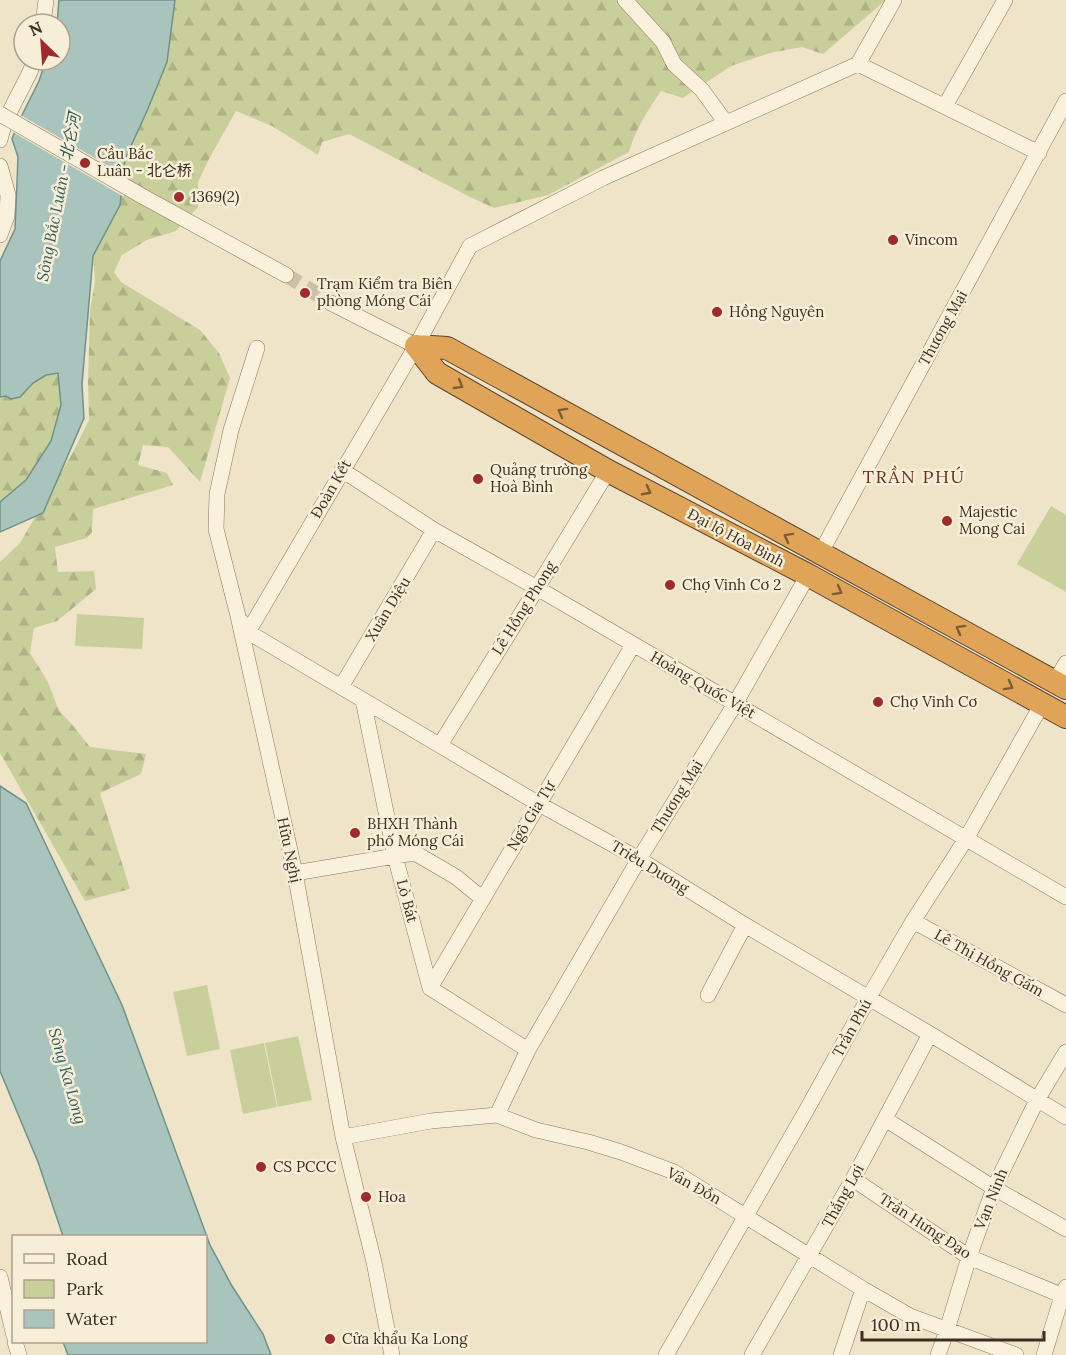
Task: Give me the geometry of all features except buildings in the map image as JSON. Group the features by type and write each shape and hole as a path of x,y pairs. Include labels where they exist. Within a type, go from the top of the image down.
{"highway":[{"name":"Đại lộ Hòa Bình","path":"416,346 447,348 820,554 1062,678"},
{"name":"Đại lộ Hòa Bình","path":"416,346 437,373 571,450 808,575 1066,717"},
{"path":"571,450 586,425"},
{"path":"808,575 820,554"},
{"path":"1042,704 1062,678"}],"street":[{"path":"625,0 663,42 674,64 702,90 726,123"},
{"path":"894,0 858,64 1039,153"},
{"path":"945,106 1005,0"},
{"name":"Đoàn Kết","path":"248,632 416,346 470,246 603,178 858,64"},
{"path":"0,140 3,124 30,72"},
{"name":"Thương Mại","path":"820,554 1066,101"},
{"path":"0,114 286,275"},
{"path":"0,166 8,195 7,216 0,235"},
{"name":"Đại lộ Hòa Bình","path":"331,303 416,346"},
{"name":"Hữu Nghị","path":"257,348 231,430 217,494 216,529 238,616 294,873 343,1137 374,1262 392,1355"},
{"name":"Hoàng Quốc Việt","path":"342,470 434,530 1066,897"},
{"name":"Lê Hồng Phong","path":"440,745 608,471"},
{"name":"Xuân Diệu","path":"341,687 434,530"},
{"name":"Thương Mại","path":"497,1115 528,1050 639,859 735,704 808,575"},
{"name":"Triều Dương","path":"238,616 248,632 539,804 639,859 1066,1117"},
{"name":"Ngô Gia Tự","path":"430,988 633,645"},
{"name":"Lò Bát","path":"363,700 395,856 430,988"},
{"name":"Trần Phú","path":"666,1355 806,1111 868,997 913,921 966,839 1042,704"},
{"path":"294,873 414,854 456,877 483,899"},
{"name":"Lê Thị Hồng Gấm","path":"913,921 1066,1005"},
{"path":"708,995 745,925"},
{"path":"430,988 528,1050"},
{"name":"Thắng Lợi","path":"752,1355 853,1179 930,1034"},
{"name":"Vạn Ninh","path":"938,1355 994,1188 1037,1100 1066,1052"},
{"name":"Vân Đồn","path":"343,1137 431,1121 497,1115 536,1130 621,1152 674,1173 910,1316 1016,1355"},
{"path":"885,1119 994,1188 1066,1229"},
{"name":"Trần Hưng Đạo","path":"853,1179 969,1257 1065,1293"},
{"path":"0,1277 12,1328"},
{"path":"841,1355 863,1289"},
{"path":"1044,1355 1065,1293"}],"green space":[{"path":"175,0 886,0 823,54 802,47 770,53 731,66 683,98 661,91 638,128 629,152 548,195 494,208 349,134 322,142 318,155 272,126 236,111 198,182 198,207 176,231 147,240 122,255 114,272 121,282 200,330 219,353 230,378 200,482 168,447 143,445 138,465 167,473 173,485 93,509 92,532 87,538 55,547 58,572 94,571 96,589 57,621 34,628 30,653 48,682 59,711 90,747 146,754 141,774 100,793 130,889 85,901 0,753 0,562 20,543 89,420 90,311 95,282 93,256 120,205 125,159 167,62"},
{"path":"50,373 58,373 61,405 51,441 26,480 0,502 0,397 20,397 33,383"},
{"path":"1051,506 1066,515 1066,592 1017,564"},
{"path":"77,614 144,618 142,649 75,646"},
{"path":"207,985 220,1049 187,1056 173,992"},
{"path":"298,1036 312,1100 278,1107 265,1043"},
{"path":"264,1043 277,1107 243,1114 230,1050"}],"water":[{"name":"Sông Bắc Luân - 北仑河","path":"59,0 175,0 167,62 125,159 120,205 93,256 82,384 84,418 43,513 0,532 0,502 26,480 51,441 61,405 58,373 46,375 33,383 20,397 11,399 6,396 0,397 0,261 15,229 18,157 12,139 42,72 72,72 72,12 58,12"},
{"name":"Sông Ka Long","path":"0,786 26,803 122,1005 206,1235 63,1235 38,1162 0,1071"},
{"path":"207,1237 232,1286 263,1334 271,1355 68,1355 63,1343 207,1343"}],"pier":[{"name":"Cầu Bắc Luân - 北仑桥","path":"19,114 126,176 124,197 11,131"}],"tunnel":[{"path":"286,275 331,303"}],"place":[{"name":"Cầu Bắc Luân - 北仑桥","path":"85,163"},
{"name":"1369(2)","path":"179,197"},
{"name":"Vincom","path":"893,240"},
{"name":"Trạm Kiểm tra Biên phòng Móng Cái","path":"305,293"},
{"name":"Hồng Nguyên","path":"717,312"},
{"name":"Quảng trường Hoà Bình","path":"478,479"},
{"name":"Majestic Mong Cai","path":"947,521"},
{"name":"Chợ Vinh Cơ 2","path":"670,585"},
{"name":"Chợ Vinh Cơ","path":"878,702"},
{"name":"BHXH Thành phố Móng Cái","path":"355,833"},
{"name":"CS PCCC","path":"261,1167"},
{"name":"Hoa","path":"366,1197"},
{"name":"Cửa khẩu Ka Long","path":"330,1339"}],"district":[{"name":"TRẦN PHÚ","path":"914,477"}]}
